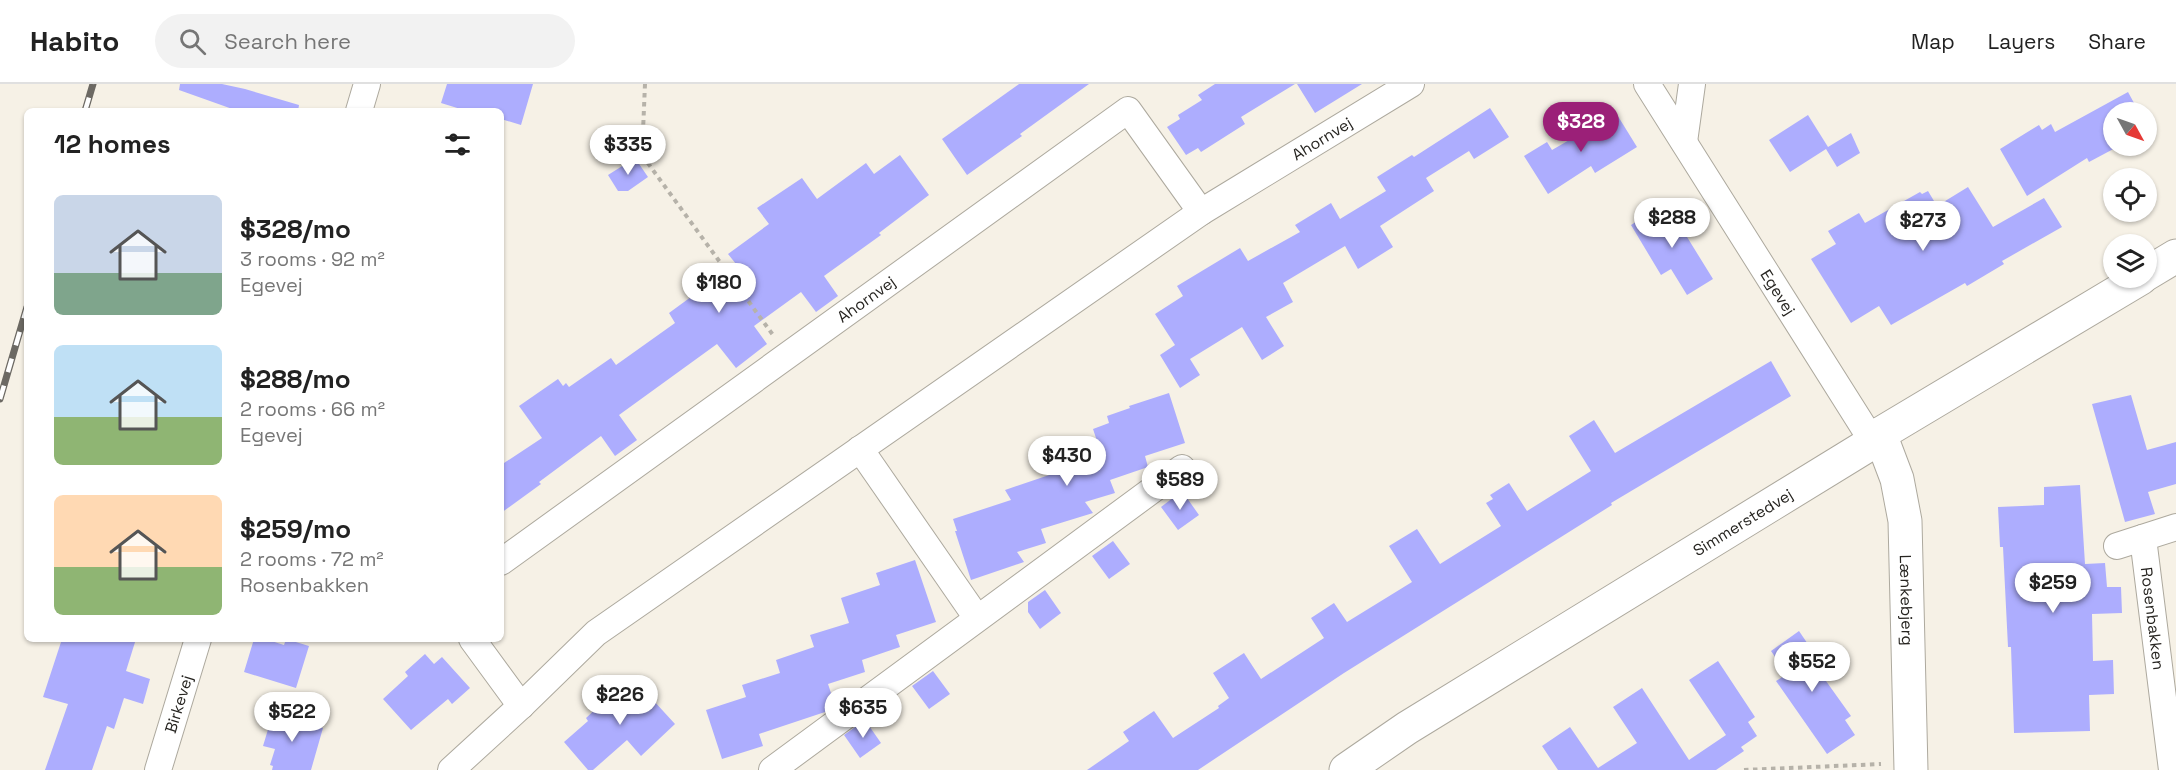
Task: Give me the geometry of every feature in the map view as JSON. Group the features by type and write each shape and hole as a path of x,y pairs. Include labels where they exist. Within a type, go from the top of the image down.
{"street":[{"path":"360,108 368,84"},
{"name":"Ahornvej","path":"451,770 596,633 1202,212 1411,84"},
{"name":"Egevej","path":"1647,84 1876,438"},
{"path":"1684,142 1692,84"},
{"name":"Ahornvej","path":"504,560 1128,110 1202,212"},
{"path":"2157,267 2176,256"},
{"name":"Simmerstedvej","path":"1346,770 1417,722 1876,438 2124,288"},
{"name":"Lænkebjerg","path":"1876,438 1897,479 1905,521 1910,767"},
{"path":"860,449 977,618"},
{"path":"772,770 1182,468"},
{"path":"2117,546 2176,527"},
{"name":"Rosenbakken","path":"2143,538 2172,770"},
{"name":"Birkevej","path":"158,770 197,642"},
{"path":"474,642 521,706"}],"path":[{"path":"645,84 642,154 788,355"},
{"path":"1744,770 1910,767"}],"building":[{"path":"180,84 222,84 299,105 298,108 230,108 179,90"},
{"path":"447,84 533,84 521,125 504,120 504,108 457,108 441,103"},
{"path":"1019,84 1089,84 967,175 942,139"},
{"path":"1215,84 1295,84 1241,117 1245,124 1201,152 1198,148 1186,155 1167,127 1180,119 1178,115 1202,100 1198,95"},
{"path":"1297,84 1362,84 1315,113"},
{"path":"2128,92 2134,102 2110,102"},
{"path":"2103,106 2103,155 2089,162 2087,158 2027,196 2000,149 2039,125 2042,130 2051,124 2055,132"},
{"path":"1490,108 1509,137 1474,159 1469,151 1426,178 1434,191 1380,226 1393,247 1358,269 1345,246 1283,283 1293,302 1266,317 1284,346 1262,360 1242,327 1190,359 1200,375 1180,388 1160,355 1175,345 1155,314 1183,296 1177,286 1240,248 1248,261 1300,232 1295,225 1331,203 1340,219 1386,191 1377,177 1412,155 1414,157"},
{"path":"1616,113 1637,147 1595,173 1591,166 1548,194 1524,156 1547,142 1552,150"},
{"path":"1808,115 1828,147 1851,133 1860,153 1837,167 1826,149 1790,172 1769,140"},
{"path":"900,155 929,195 879,233 881,235 824,276 838,296 816,312 801,292 754,326 767,344 736,368 717,344 619,415 637,440 615,456 601,436 504,511 504,463 542,438 519,406 558,379 563,386 566,383 569,387 611,358 616,365 675,323 669,313 736,264 728,254 769,224 757,208 802,178 817,199 866,163 874,174"},
{"path":"635,158 648,177 628,191 618,191 608,175"},
{"path":"1968,187 1993,227 2044,198 2062,227 2002,261 2004,264 1967,286 1965,283 1891,325 1879,306 1851,323 1811,259 1836,244 1828,231 1859,213 1865,223 1920,192 1922,194 1928,191 1937,206"},
{"path":"1666,203 1713,279 1687,295 1671,269 1661,275 1631,225"},
{"path":"1771,361 1791,396 1611,503 1612,505 1344,673 1198,770 1087,770 1129,741 1123,732 1154,711 1173,738 1219,708 1218,706 1229,698 1213,673 1244,653 1261,679 1324,638 1311,618 1334,603 1347,622 1412,582 1389,546 1417,529 1440,564 1501,526 1486,503 1493,499 1490,495 1509,483 1527,511 1591,471 1569,436 1594,420 1615,453"},
{"path":"1169,393 1185,443 1145,456 1148,467 1110,480 1115,493 1085,502 1093,513 1041,529 1046,543 1017,552 1024,562 971,580 953,519 1011,500 1005,490 1064,470 1059,457 1098,444 1093,429 1109,423 1107,416"},
{"path":"2131,395 2147,450 2176,442 2176,484 2148,492 2155,514 2125,522 2092,404"},
{"path":"2080,485 2085,564 2105,563 2107,587 2121,587 2122,613 2092,614 2093,661 2113,660 2114,694 2089,695 2090,731 2014,733 2011,647 2008,647 2003,547 2000,547 1998,507 2044,505 2044,487"},
{"path":"1182,491 1199,515 1178,530 1161,507"},
{"path":"1113,541 1130,564 1109,579 1092,556"},
{"path":"915,560 936,622 896,635 900,647 862,660 865,672 828,684 835,705 825,712 759,734 763,746 722,759 706,710 746,697 742,685 780,673 776,660 814,647 810,635 849,623 841,598 880,585 876,573"},
{"path":"1045,590 1061,613 1040,629 1028,612 1028,602"},
{"path":"1799,631 1831,678 1826,681 1851,716 1845,720 1855,735 1827,754 1776,681 1787,674 1771,651"},
{"path":"61,642 135,642 126,671 150,679 143,704 124,698 114,729 107,726 92,770 45,770 68,704 43,697"},
{"path":"253,642 274,642 284,645 285,642 296,642 309,646 296,688 244,672"},
{"path":"425,654 434,664 442,657 470,688 452,704 448,699 411,730 383,699 408,676 405,672"},
{"path":"1718,661 1755,717 1748,722 1757,736 1741,747 1744,751 1716,770 1558,770 1542,746 1570,727 1598,768 1637,743 1613,707 1642,688 1689,760 1726,735 1689,680"},
{"path":"933,671 950,694 929,709 912,686"},
{"path":"631,676 675,724 641,756 627,740 593,770 588,770 564,742 588,721 586,718"},
{"path":"273,713 323,728 311,770 272,770 273,766 270,765 275,749 263,746"},
{"path":"865,720 881,743 860,758 844,735"}],"railway":[{"path":"86,108 93,84"},
{"path":"0,399 24,317"}]}
